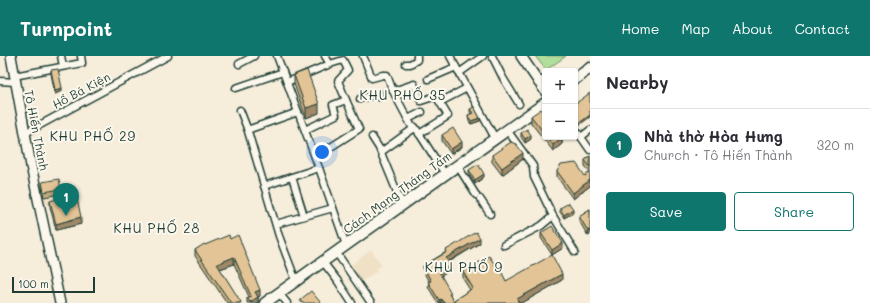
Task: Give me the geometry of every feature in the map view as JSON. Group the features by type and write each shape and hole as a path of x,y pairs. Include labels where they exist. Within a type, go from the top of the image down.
{"main road":[{"name":"Tô Hiến Thành","path":"10,56 60,303"},
{"path":"521,56 542,82"},
{"path":"578,77 590,68"},
{"path":"578,84 590,75"},
{"name":"Cách Mạng Tháng Tám","path":"265,303 544,104"}],"street":[{"path":"61,56 63,66"},
{"path":"0,81 15,79 63,66 82,63 81,56"},
{"name":"Hồ Bá Kiện","path":"25,133 168,56"},
{"path":"239,64 253,56"},
{"path":"277,56 346,245"},
{"path":"325,56 330,64"},
{"path":"363,56 372,78 387,75 413,129"},
{"path":"406,64 410,64 417,60 417,56"},
{"path":"450,56 495,138"},
{"path":"459,74 483,56"},
{"path":"492,56 519,104"},
{"path":"287,82 343,60 348,70 338,81 359,130 315,158"},
{"path":"428,79 456,67"},
{"path":"236,88 283,72"},
{"path":"394,91 414,84 421,102 436,96 440,102 448,116 419,134"},
{"path":"440,102 467,88"},
{"path":"360,99 379,93 380,97"},
{"path":"305,130 336,115 333,105 346,100"},
{"path":"240,110 247,128 276,224 296,281"},
{"path":"247,128 250,129 298,112"},
{"path":"408,119 422,112"},
{"path":"380,152 415,127 445,174"},
{"path":"507,130 533,166 534,177 575,252"},
{"path":"581,137 590,130"},
{"path":"578,133 590,150"},
{"path":"372,137 402,204"},
{"path":"457,165 490,214"},
{"path":"264,186 319,168"},
{"path":"292,177 304,216"},
{"path":"276,224 333,208"},
{"path":"504,245 541,226 554,216"},
{"path":"336,252 371,303"},
{"path":"323,262 352,303"},
{"path":"278,293 287,303"}],"shaded area":[{"path":"59,185 65,198 62,202 44,206 41,188"},
{"path":"371,250 382,265 376,269 377,271 361,282 350,266"}],"green space":[{"path":"535,56 566,56 549,68 544,68"}],"building":[{"path":"58,69 62,88 55,90 51,70"},
{"path":"307,70 319,104 306,108 294,75"},
{"path":"590,93 590,115 578,124 578,104 578,102"},
{"path":"474,107 480,118 471,121 468,115 473,113 470,109"},
{"path":"541,109 542,110 542,130 531,116"},
{"path":"453,128 462,142 451,149 442,135"},
{"path":"527,129 531,135 525,139 521,133"},
{"path":"549,140 559,140 553,145"},
{"path":"511,142 516,144 523,153 502,168 492,155"},
{"path":"590,156 590,167 585,160"},
{"path":"576,163 585,176 590,172 590,180 573,193 557,171 561,165"},
{"path":"478,164 484,174 475,180 469,170"},
{"path":"59,179 61,189 44,192 42,182"},
{"path":"76,194 81,217 56,224 50,201"},
{"path":"569,203 573,209 564,215 560,208"},
{"path":"590,209 590,230 588,231 579,216"},
{"path":"552,226 563,243 552,250 541,233"},
{"path":"476,232 480,238 446,258 451,265 439,272 451,293 449,294 454,302 444,303 441,299 439,300 428,282 431,281 423,266"},
{"path":"229,235 230,239 238,235 260,290 255,292 258,297 250,302 247,298 251,296 234,257 217,264 241,302 239,303 231,303 195,250 204,244 205,245"},
{"path":"552,255 562,274 517,299 519,303 456,303 454,300 473,288 463,272 489,256 500,272 501,271 506,281"},
{"path":"311,291 321,303 302,303 300,300"}],"place":[{"name":"Nhà thờ Hòa Hưng","path":"66,216"}],"district":[{"name":"KHU PHỐ 35","path":"403,94"},
{"name":"KHU PHỐ 29","path":"93,135"},
{"name":"KHU PHỐ 28","path":"157,227"},
{"name":"KHU PHỐ 9","path":"464,266"}]}
